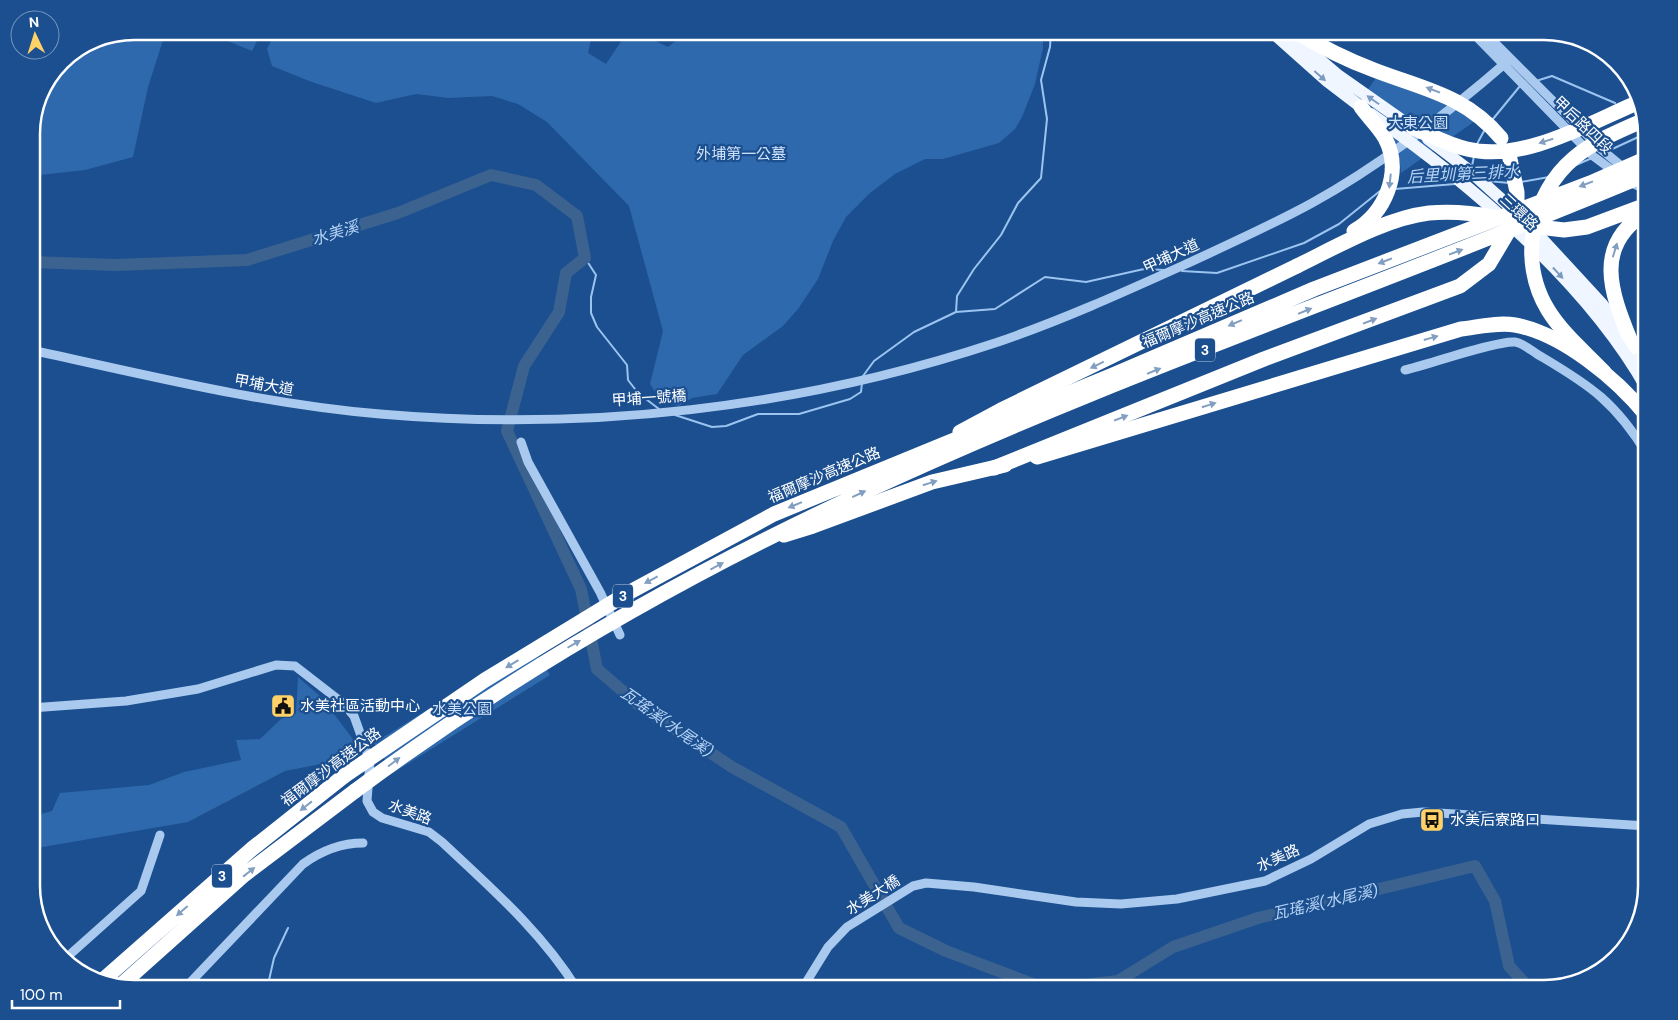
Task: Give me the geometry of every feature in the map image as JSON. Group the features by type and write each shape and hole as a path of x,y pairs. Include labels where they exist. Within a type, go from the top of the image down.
{"highway":[{"path":"994,468 1264,359 1460,286 1489,264 1511,227 1517,206 1518,192 1514,173 1501,138 1475,112 1458,101 1349,60 1312,40"},
{"path":"1413,128 1468,150 1507,151 1559,137 1633,105"},
{"path":"1297,266 1374,217 1389,190 1392,164 1385,138 1361,107"},
{"path":"1637,123 1609,136 1576,156 1562,169 1547,190 1534,225 1533,263 1538,291 1548,310 1563,330 1638,405"},
{"name":"福爾摩沙高速公路","path":"107,976 253,848 344,776 485,680 628,593 774,514 1113,375 1314,289 1590,183 1638,162"},
{"name":"福爾摩沙高速公路","path":"127,979 244,875 405,754 564,649 768,539 857,495 1062,407 1513,230 1638,177"},
{"path":"1530,226 1564,230 1588,227 1638,208"},
{"path":"921,453 1001,410 1377,229 1421,215 1461,214 1505,219"},
{"path":"1633,347 1612,290 1611,273 1614,252 1621,235 1638,217"},
{"path":"768,539 813,526 932,482 994,468 1461,329 1513,324 1534,330 1549,337 1604,372"}],"main road":[{"name":"三環路","path":"1281,40 1327,81 1404,137 1505,219 1586,304 1638,376"},
{"name":"三環路","path":"1297,40 1339,76 1470,171 1530,226 1602,304 1638,354"},
{"path":"1505,219 1530,226"}],"street":[{"path":"1481,40 1532,88"},
{"path":"1489,40 1506,62"},
{"name":"甲埔大道","path":"804,391 876,376 1006,339 1074,314 1278,221 1347,182 1401,146 1506,62"},
{"name":"甲后路四段","path":"1532,88 1630,174 1638,178"},
{"name":"甲后路四段","path":"1532,88 1593,156 1623,179 1638,186"},
{"path":"1405,370 1488,347 1517,342 1562,368 1600,394 1612,406 1638,442"},
{"name":"甲埔大道","path":"40,352 232,394 303,405 383,414 495,418"},
{"name":"甲埔一號橋","path":"495,418 590,417 692,409 804,391"},
{"path":"521,442 528,462 600,592 620,635"},
{"name":"水美路","path":"40,707 126,701 198,689 276,665 295,666 304,670 344,704 354,716 370,761 367,801 373,812 382,818 429,832 442,842 529,927 555,956 571,980"},
{"name":"水美路","path":"913,886 926,883 974,887 1076,902 1122,904 1193,896 1265,881 1311,859 1369,824 1402,814 1424,812 1638,825"},
{"path":"70,954 141,891 160,835"},
{"path":"193,980 303,864 315,855 332,848 363,843"},
{"name":"水美大橋","path":"808,980 828,947 848,927 913,886"}],"green space":[{"path":"128,40 163,40 148,87 133,157 85,170 40,175 40,128 43,110 50,92 59,77 77,59 98,47"},
{"path":"226,40 258,40 252,51"},
{"name":"外埔第一公墓","path":"272,40 591,40 588,53 606,64 622,40 654,40 668,47 677,40 1043,40 1035,84 1022,117 1015,129 999,143 943,159 925,159 895,174 870,193 846,217 833,241 818,279 798,309 783,326 743,355 717,394 692,398 679,406 661,401 650,384 663,331 629,206 547,122 518,104 492,96 448,98 416,94 376,103 309,81 272,66 267,49"},
{"name":"大東公園","path":"1376,78 1435,95 1478,119 1401,173 1400,162 1392,142 1361,99"},
{"name":"水美公園","path":"531,645 550,675 393,773 374,743"},
{"path":"298,677 322,698 358,746 352,758 285,771 188,822 40,847 40,814 52,811 60,793 149,785 184,772 241,760 236,740 260,739 281,719 296,714"}],"waterway":[{"path":"956,312 957,296 974,269 1001,235 1018,203 1041,178 1047,119 1041,80 1050,40"},
{"path":"1536,81 1552,76 1615,103"},
{"path":"1493,119 1520,86"},
{"path":"1477,144 1484,131"},
{"name":"后里圳第三排水","path":"1608,151 1638,137"},
{"path":"1472,166 1474,156"},
{"name":"后里圳第三排水","path":"1576,165 1592,158"},
{"name":"瓦瑤溪(水尾溪)","path":"40,262 116,265 247,260 398,213 491,175 536,185 577,216 585,258 566,273 559,312 524,366 507,431 581,589 597,669 640,706 732,767 841,827 899,928 946,951 1022,980"},
{"name":"后里圳第三排水","path":"1521,182 1549,177"},
{"name":"后里圳第三排水","path":"1489,181 1509,183"},
{"name":"后里圳第三排水","path":"1395,189 1455,184"},
{"name":"后里圳第三排水","path":"1182,271 1217,273 1304,243 1339,224 1380,191"},
{"name":"后里圳第三排水","path":"585,258 596,275 591,297 591,313 597,327 627,365 628,380 638,393 659,409"},
{"name":"后里圳第三排水","path":"863,376 874,361 914,332 956,312 995,309 1045,277 1086,282 1144,269 1165,270"},
{"name":"后里圳第三排水","path":"675,415 712,427 726,426 758,414 799,414 850,399 861,392 862,383"},
{"name":"瓦瑤溪(水尾溪)","path":"1120,980 1173,947 1258,918 1475,866 1495,901 1509,966 1522,980"},
{"path":"269,980 274,958 288,928"}],"place":[{"name":"水美社區活動中心","path":"283,706"},
{"name":"水美后寮路口","path":"1432,820"}],"water label":[{"name":"水美溪","path":"335,233"}]}
